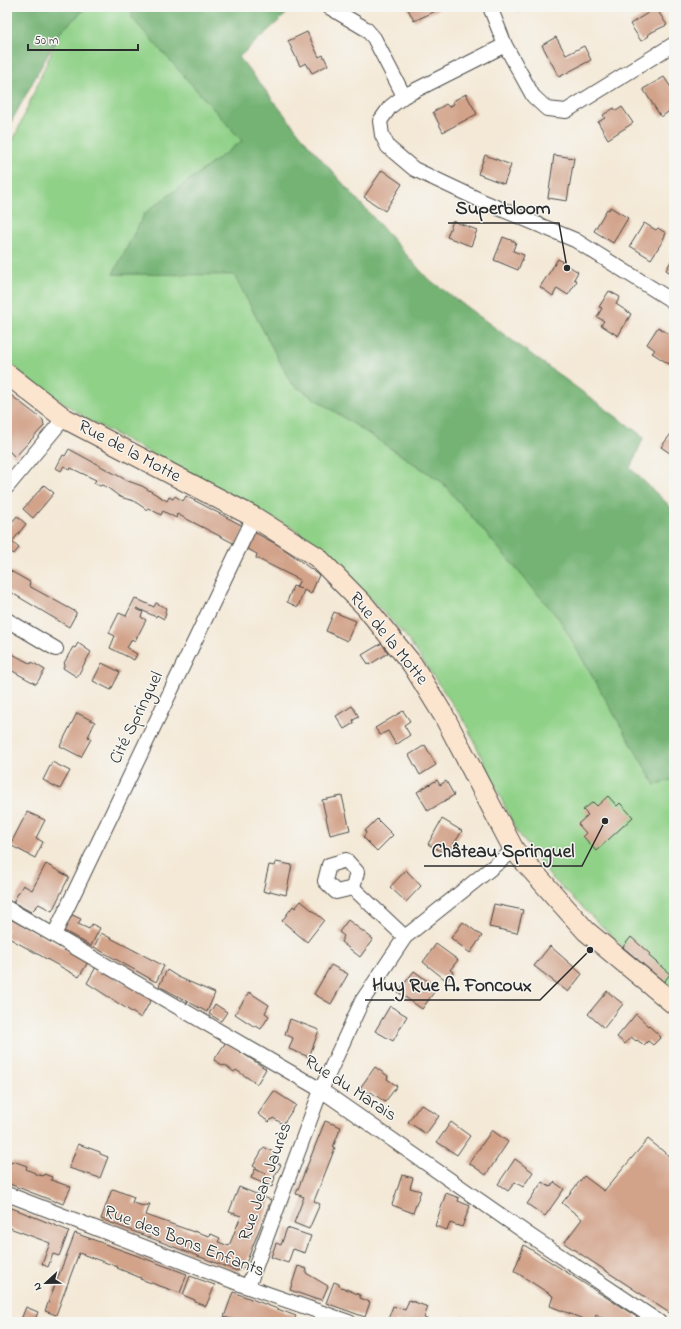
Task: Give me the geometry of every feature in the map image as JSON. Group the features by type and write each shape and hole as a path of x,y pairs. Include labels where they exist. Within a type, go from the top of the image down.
{"street":[{"path":"329,7 366,29 374,38 404,96"},
{"path":"490,7 505,45 533,96 547,109 566,111 674,44"},
{"path":"505,45 404,96 390,106 380,121 382,135 388,147 414,169 484,202 575,240 674,302"},
{"name":"Rue de la Motte","path":"7,374 64,418 254,517 317,557 364,606 412,664 444,716 514,850 586,931 674,1004"},
{"path":"7,487 64,418"},
{"name":"Cité Springuel","path":"54,935 254,517"},
{"path":"7,620 56,649"},
{"name":"Rue Jean Jaurès","path":"248,1286 321,1090 362,1001 405,937 514,850"},
{"path":"353,888 405,937"},
{"name":"Rue du Marais","path":"7,908 321,1090 532,1237 659,1322"},
{"name":"Rue des Bons Enfants","path":"7,1194 248,1286 349,1322"}],"green space":[{"path":"7,7 87,7 60,32 10,124 7,121"},
{"path":"87,7 132,7 133,18 242,141 145,213 113,274 234,274 291,383 442,482 560,620 655,785 674,779 674,990 623,947 550,876 516,830 465,722 404,634 325,551 296,530 92,422 28,379 7,360 7,155 60,32"},
{"path":"132,7 294,7 239,57 307,143 427,278 644,437 630,468 674,510 674,779 655,785 560,620 442,482 291,383 234,275 113,274 145,213 242,141 132,18"}],"building":[{"path":"407,7 444,7 414,21"},
{"path":"514,7 525,7 518,12"},
{"path":"656,8 667,25 652,32 641,41 630,24"},
{"path":"307,32 319,57 323,55 328,65 312,73 306,63 300,66 288,41"},
{"path":"556,37 566,55 584,46 591,60 559,77 542,45"},
{"path":"664,77 674,92 674,108 661,117 643,89"},
{"path":"466,94 477,114 443,132 433,112 446,104 449,107 454,104 453,101"},
{"path":"622,107 633,123 608,139 598,122 605,118 603,115 614,108 616,111"},
{"path":"485,155 511,165 504,184 478,174"},
{"path":"554,155 574,158 567,201 548,198"},
{"path":"382,170 402,184 385,211 364,197"},
{"path":"610,207 628,218 613,243 594,231 607,209 609,210"},
{"path":"453,221 477,230 471,246 447,237"},
{"path":"644,223 656,230 658,228 666,233 651,259 630,246"},
{"path":"503,237 516,242 513,251 524,255 518,270 494,260"},
{"path":"674,256 674,275 666,270"},
{"path":"558,259 578,272 574,279 577,281 568,295 557,288 553,296 540,287"},
{"path":"609,291 620,297 616,304 631,314 618,336 601,325 604,321 597,317 602,308 599,307"},
{"path":"658,327 674,337 674,356 669,364 652,353 655,350 647,344"},
{"path":"7,392 43,420 44,426 15,457 7,449"},
{"path":"674,430 674,456 661,447"},
{"path":"69,449 128,481 142,486 167,501 169,497 173,499 175,496 183,501 186,496 245,527 237,545 177,514 176,518 163,511 161,515 148,508 147,510 134,501 120,497 108,488 94,483 96,480 71,468 70,470 64,466 61,471 56,468 63,455 65,456"},
{"path":"44,485 54,493 33,518 23,509"},
{"path":"17,516 26,524 12,542 19,548 14,554 7,549 7,528"},
{"path":"254,532 280,546 319,575 311,594 304,590 298,607 287,602 293,586 301,589 296,587 300,580 256,558 257,554 246,548"},
{"path":"7,569 30,582 29,586 76,612 69,627 7,590"},
{"path":"135,598 154,607 156,603 166,608 166,614 164,619 157,615 156,617 137,608 136,609 143,612 141,617 146,620 135,641 132,639 127,648 137,654 134,660 110,648 115,636 109,633 119,613 126,616"},
{"path":"334,612 356,621 347,641 326,631"},
{"path":"78,643 91,652 77,677 63,668 64,663 73,647 75,648"},
{"path":"382,643 388,653 369,665 362,655"},
{"path":"7,651 31,664 32,662 45,670 36,684 7,668"},
{"path":"102,663 120,672 111,690 93,681"},
{"path":"352,706 359,717 353,720 354,723 344,729 336,716"},
{"path":"403,711 410,721 404,725 410,735 396,745 388,731 380,735 375,728"},
{"path":"77,713 95,722 88,737 91,739 81,757 60,746"},
{"path":"425,745 436,765 420,775 409,755"},
{"path":"52,762 70,771 60,789 43,780"},
{"path":"437,780 440,785 446,781 454,795 428,811 417,792"},
{"path":"342,796 350,830 330,835 322,800"},
{"path":"608,796 617,806 620,803 633,817 596,851 583,836 586,833 578,824 588,815 583,810 593,802 597,806"},
{"path":"27,812 45,820 36,838 43,842 35,858 10,845"},
{"path":"377,819 393,835 377,851 363,837 366,833 365,831"},
{"path":"442,819 462,831 447,855 428,844"},
{"path":"276,862 292,865 286,895 263,891 269,865 275,866"},
{"path":"46,864 69,877 52,911 39,904 31,912 13,902 23,885 32,890"},
{"path":"406,870 421,886 406,902 390,887"},
{"path":"301,901 324,920 307,942 282,921 293,906 295,908"},
{"path":"494,904 523,910 517,933 489,927"},
{"path":"68,913 81,919 78,924 89,929 92,924 100,928 91,946 61,929"},
{"path":"7,917 88,962 79,977 7,937"},
{"path":"348,920 373,939 360,957 341,942 344,936 339,932"},
{"path":"463,922 482,936 470,953 451,938"},
{"path":"101,933 164,966 156,982 94,947"},
{"path":"631,937 650,954 649,956 670,974 664,982 623,947"},
{"path":"436,944 458,960 450,970 453,972 447,981 423,962"},
{"path":"550,946 582,974 568,992 534,966"},
{"path":"331,965 348,974 331,1004 314,994"},
{"path":"96,967 152,998 141,1018 87,983"},
{"path":"167,970 178,977 215,993 207,1012 159,986"},
{"path":"414,971 437,988 422,1009 398,992"},
{"path":"607,991 623,1004 604,1028 588,1014"},
{"path":"249,992 269,1005 265,1013 269,1016 261,1029 256,1026 255,1027 235,1014"},
{"path":"215,1004 227,1012 221,1021 209,1014"},
{"path":"390,1006 407,1016 393,1041 375,1031"},
{"path":"636,1014 661,1037 653,1045 648,1041 644,1045 631,1037 625,1044 617,1037"},
{"path":"290,1019 319,1030 309,1057 289,1049 293,1038 285,1034"},
{"path":"226,1042 266,1069 257,1084 236,1070 234,1072 225,1065 223,1066 214,1060"},
{"path":"375,1067 388,1076 387,1079 397,1086 385,1102 371,1092 369,1094 360,1088"},
{"path":"274,1091 296,1105 283,1124 273,1118 269,1122 258,1114"},
{"path":"421,1104 439,1116 426,1134 408,1122"},
{"path":"325,1121 341,1127 333,1147 335,1148 314,1201 320,1204 309,1229 294,1223 304,1197 296,1194"},
{"path":"451,1122 470,1136 457,1155 437,1142"},
{"path":"492,1130 508,1142 486,1175 469,1163"},
{"path":"648,1139 674,1160 674,1316 564,1243 582,1219 562,1203 584,1176 604,1191"},
{"path":"78,1144 100,1152 100,1154 108,1157 100,1178 69,1168"},
{"path":"264,1147 275,1153 271,1159 281,1165 274,1177 272,1187 251,1178 255,1169 266,1174 253,1166"},
{"path":"515,1159 533,1172 523,1187 515,1182 508,1191 498,1184"},
{"path":"7,1161 11,1163 13,1161 27,1166 26,1169 35,1174 43,1176 44,1174 52,1177 51,1180 71,1187 63,1204 7,1183"},
{"path":"402,1175 413,1178 410,1188 421,1191 413,1213 392,1205"},
{"path":"542,1182 550,1187 554,1182 564,1189 545,1216 527,1204"},
{"path":"239,1187 271,1200 244,1268 237,1271 101,1219 112,1189 134,1197 132,1203 144,1206 150,1204 146,1215 194,1232 209,1236 211,1234 220,1238 218,1242 229,1246 241,1216 229,1212"},
{"path":"446,1193 459,1198 458,1201 470,1206 462,1227 450,1223 447,1230 435,1226"},
{"path":"7,1206 69,1231 59,1256 53,1254 48,1267 42,1264 50,1243 7,1227"},
{"path":"287,1228 311,1236 305,1253 293,1249 288,1263 271,1257 276,1243 281,1245"},
{"path":"75,1233 187,1274 180,1293 140,1279 141,1278 117,1268 118,1267 79,1253 56,1315 45,1311"},
{"path":"524,1245 637,1317 633,1322 608,1322 596,1314 594,1322 591,1322 550,1306 553,1296 514,1271"},
{"path":"298,1266 307,1269 306,1273 328,1286 322,1300 290,1290"},
{"path":"190,1276 215,1285 206,1306 183,1295"},
{"path":"334,1282 339,1284 339,1286 360,1295 360,1298 370,1302 365,1317 326,1303"},
{"path":"233,1292 296,1316 293,1322 243,1322 224,1317"},
{"path":"409,1300 428,1307 424,1318 435,1322 387,1322 393,1306 405,1310"},
{"path":"26,1307 38,1312 34,1322 20,1322"},
{"path":"462,1316 478,1322 460,1322"}],"place":[{"name":"Superbloom","path":"567,268"},
{"name":"Château Springuel","path":"605,821"},
{"name":"Huy Rue A. Foncoux","path":"590,950"}]}
